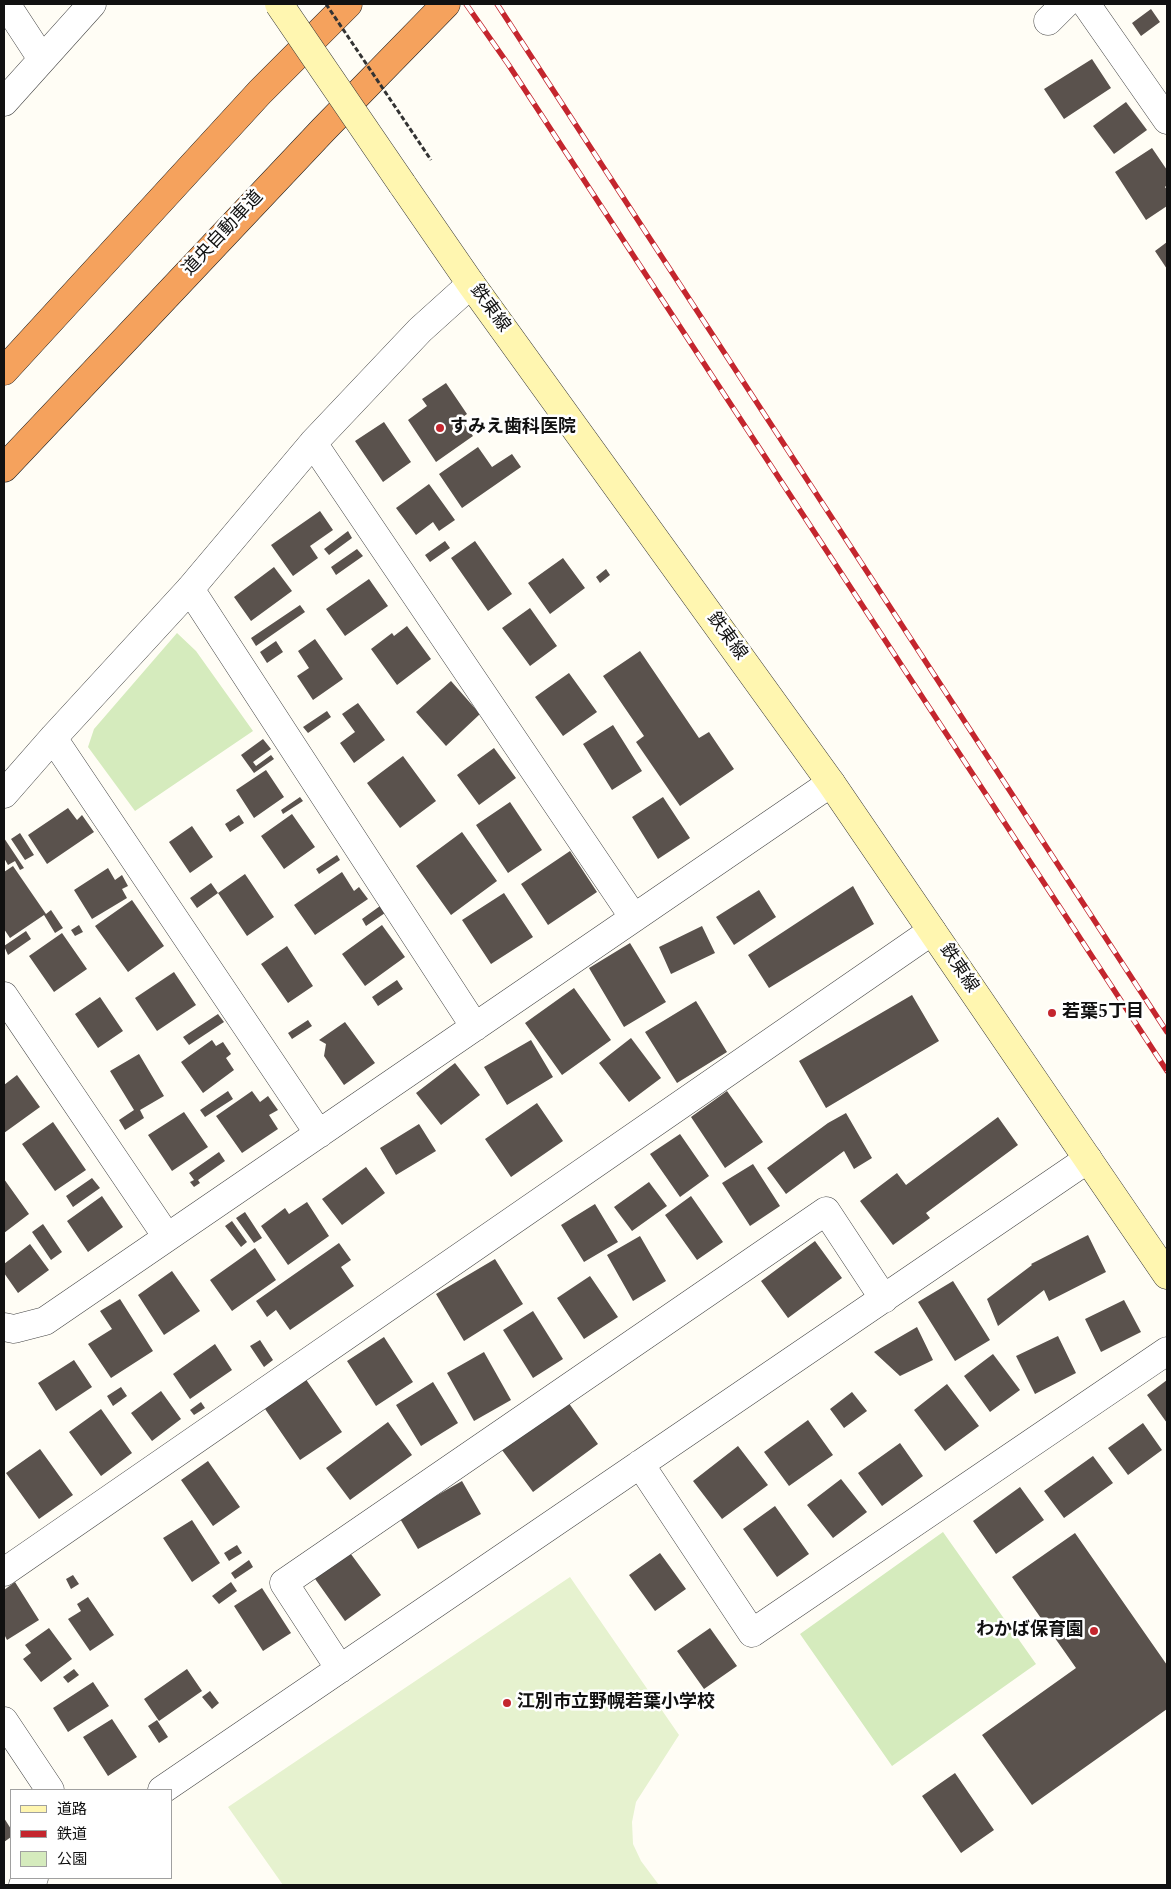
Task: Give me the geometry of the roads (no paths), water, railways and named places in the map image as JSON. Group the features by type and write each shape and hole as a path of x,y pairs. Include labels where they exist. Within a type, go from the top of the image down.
{"highway":[{"path":"4,370 260,92 348,4"},
{"name":"道央自動車道","path":"4,468 323,130 446,4"}],"street":[{"path":"6,4 42,58"},
{"path":"4,102 92,4"},
{"name":"鉄東線","path":"279,4 471,284 831,783 1167,1275"},
{"path":"1086,4 1167,120"},
{"path":"4,794 190,589 313,442 420,330 471,284"},
{"path":"313,442 634,918"},
{"path":"190,589 475,1027"},
{"path":"53,738 319,1134"},
{"path":"4,1327 14,1329 45,1321 831,783"},
{"path":"4,1572 932,931"},
{"path":"4,996 167,1237"},
{"path":"163,1789 1088,1159"},
{"path":"340,1669 284,1583 826,1211 884,1299"},
{"path":"640,1464 752,1632 1167,1351"},
{"path":"4,1721 49,1789"}],"railway":[{"path":"466,4 508,64 1167,1071"},
{"path":"497,4 1167,1032"}],"place":[{"name":"すみえ歯科医院","path":"440,428"},
{"name":"若葉5丁目","path":"1052,1013"},
{"name":"わかば保育園","path":"1094,1631"},
{"name":"江別市立野幌若葉小学校","path":"507,1703"}]}
